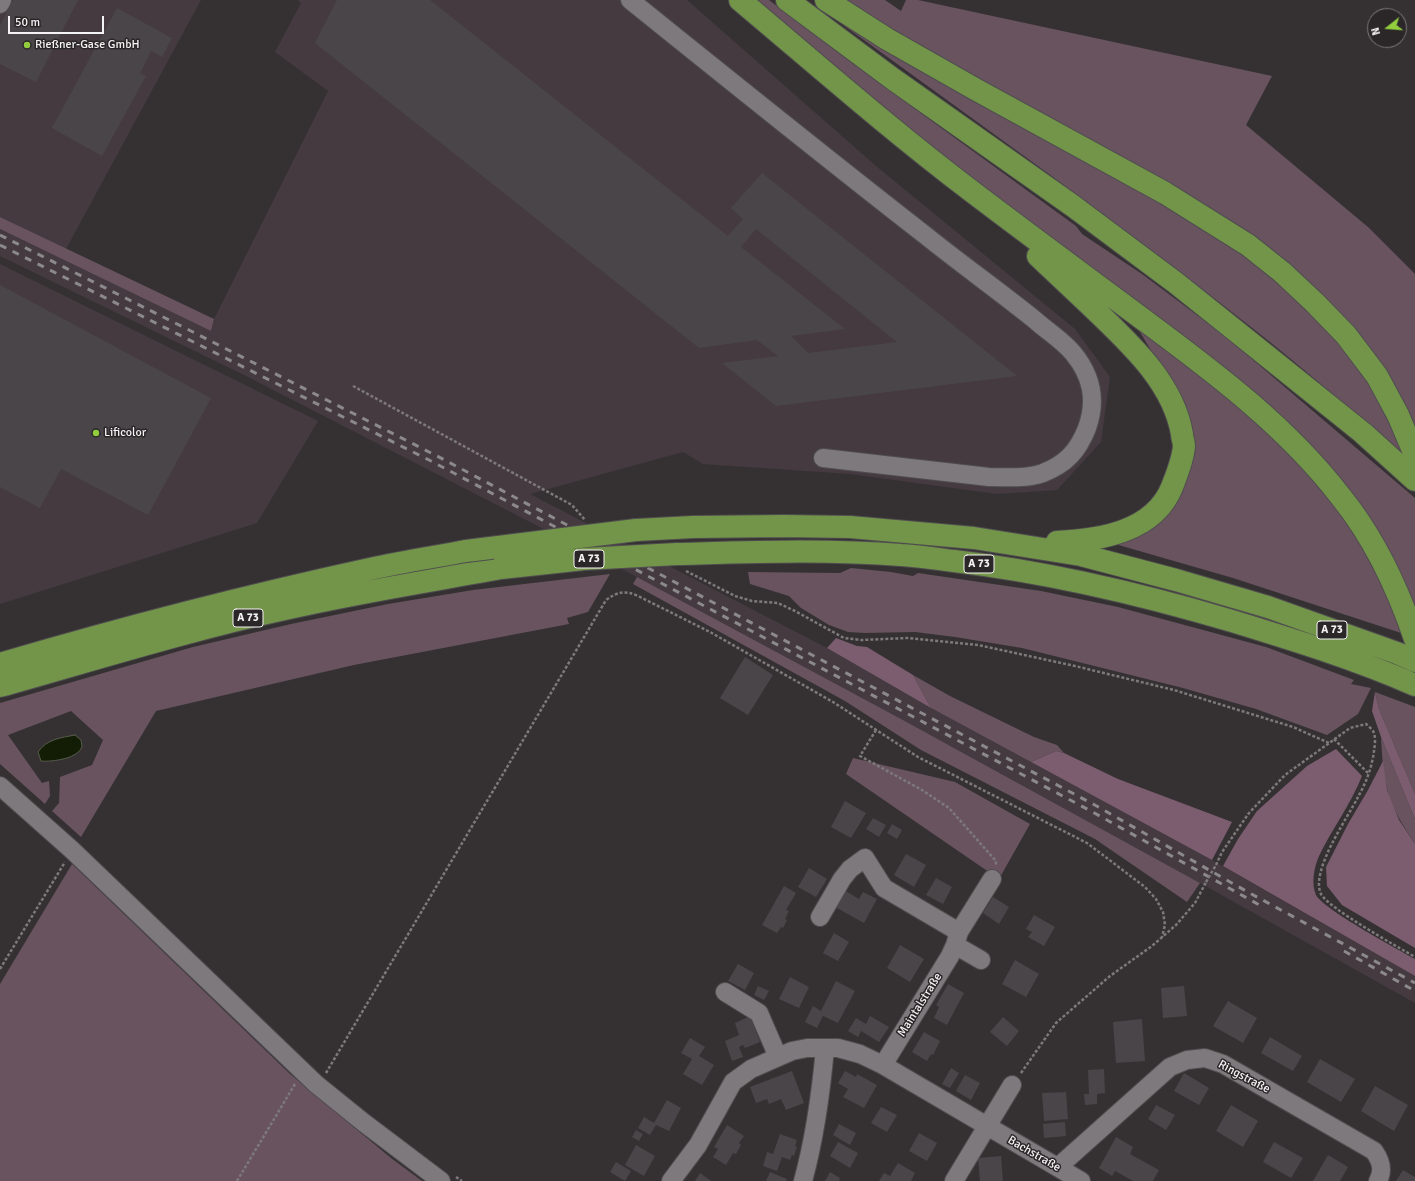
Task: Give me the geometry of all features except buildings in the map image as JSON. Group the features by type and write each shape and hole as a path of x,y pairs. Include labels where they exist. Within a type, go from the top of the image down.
{"highway":[{"path":"740,0 874,113 968,189 1195,358 1246,398 1282,432 1342,497 1367,533 1406,612 1415,639"},
{"path":"787,0 893,79 1073,206 1176,283 1363,433 1415,480"},
{"path":"826,0 894,43 1165,193 1248,245 1282,272 1315,302 1346,334 1377,376 1398,415 1415,455"},
{"path":"968,189 1120,334 1150,368 1168,394 1180,422 1184,446 1180,469 1170,493 1158,511 1138,525 1118,533 1082,541 1015,545"},
{"name":"A 73","path":"0,664 175,615 372,569 466,551 636,530 693,527 784,526 850,527 974,538 1081,555 1176,580 1268,607 1406,657"},
{"name":"A 73","path":"0,686 180,635 289,608 382,589 501,568 584,559 681,562 792,551 902,554 994,566 1085,582 1175,604 1281,636 1338,655 1406,681"}],"street":[{"path":"0,4 2,0"},
{"path":"630,0 868,191 1064,344 1073,353 1087,375 1092,390 1092,408 1082,441 1076,451 1064,462 1042,473 1014,478 990,477 822,458"},
{"path":"0,786 72,850 316,1084 382,1137 441,1181"},
{"path":"820,917 842,879 850,869 865,858 884,888 957,939 981,960"},
{"name":"Maintalstraße","path":"883,1065 950,956 957,939 992,879"},
{"path":"725,992 759,1013 778,1057"},
{"name":"Bachstraße","path":"671,1181 698,1145 733,1082 751,1069 792,1051 807,1048 838,1048 860,1054 883,1065 1081,1181"},
{"path":"804,1181 812,1150 820,1096 824,1048"},
{"name":"Ringstraße","path":"1058,1167 1170,1067 1187,1060 1205,1058 1224,1064 1374,1151 1381,1161 1382,1174 1378,1181"},
{"path":"954,1181 1012,1085"}],"path":[{"path":"353,386 572,505 586,521"},
{"path":"681,562 735,596 752,601 778,603 844,638 861,640 907,638 978,645 1016,653 1174,690 1293,727 1328,743"},
{"path":"316,1084 325,1074 333,1061 606,600 621,592 630,592 703,629 833,702 918,757 1087,843 1145,887 1156,898 1163,912 1165,924 1162,937"},
{"path":"1012,1085 1056,1023 1110,976 1152,946 1176,925 1195,903 1222,852 1249,813 1285,775 1350,728 1366,724 1373,731 1376,743 1373,759 1359,796 1327,855 1321,869 1318,885 1322,896 1338,910 1415,957"},
{"path":"876,730 860,756 922,790 949,808 996,861 997,870 992,879"},
{"path":"1334,739 1368,773"},
{"path":"0,969 72,850"},
{"path":"237,1181 303,1071"}],"shaded area":[{"path":"0,0 201,0 66,249 0,217"},
{"path":"298,0 687,0 876,166 1075,329 1110,377 1101,442 1057,490 997,494 850,474 703,464 683,452 530,494 827,648 931,708 1212,860 1415,976 1415,1003 903,720 637,577 248,377 0,256 0,229 211,331 214,319 328,91 275,52 301,3"},
{"path":"753,0 769,0 852,63 1076,226 1082,234 1142,274 1225,336 1415,498 1415,616 1286,420 1228,370 1148,309 1044,234 925,141"},
{"path":"840,0 885,0 901,11 906,0 918,0 1272,76 1246,125 1368,227 1415,274 1415,429 1370,352 1119,158"},
{"path":"845,21 1223,236 1272,273 1359,361 1411,461 1292,360 1201,288 1048,174 843,25"},
{"path":"0,217 214,319 211,331 0,229"},
{"path":"0,264 318,421 257,523 0,604"},
{"path":"1138,329 1210,381 1257,421 1317,483 1354,533 1387,595 1401,633 1233,578 1115,544 1182,485 1160,365"},
{"path":"851,568 913,576 918,573 1041,591 1118,607 1266,647 1354,680 1351,684 1371,688 1358,714 1327,735 1256,709 1183,688 1022,648 915,632 848,632 829,625 801,608 789,596 750,584 748,572 840,573"},
{"path":"610,574 588,612 567,618 569,624 354,665 156,711 81,837 52,811 59,803 60,777 92,765 103,740 71,711 8,735 42,783 49,781 50,796 45,804 0,764 0,703 193,647 291,624 388,604 473,590"},
{"path":"637,577 903,720 1200,883 1187,902 1095,839 921,750 845,701 633,584"},
{"path":"836,638 857,646 867,647 913,675 931,708 827,648"},
{"path":"913,675 950,696 1034,737 1057,745 1064,753 1056,751 1031,762 931,708"},
{"path":"1375,692 1415,707 1415,794 1379,709"},
{"path":"1375,692 1379,709 1415,794 1415,819 1381,737 1372,711"},
{"path":"75,735 81,740 82,746 76,754 64,759 41,761 38,752 45,744 64,737"},
{"path":"1381,737 1415,819 1415,844 1399,818 1389,796 1384,770"},
{"path":"1336,749 1362,776 1317,860 1313,881 1314,891 1316,895 1332,910 1415,959 1415,976 1223,866 1238,839 1257,811 1307,766"},
{"path":"1056,751 1064,753 1118,779 1232,822 1212,860 1031,762"},
{"path":"853,758 955,782 1030,824 999,879 846,774"},
{"path":"1383,761 1387,790 1399,820 1415,844 1415,948 1342,905 1327,886 1326,867"},
{"path":"72,864 289,1073 391,1158 422,1181 0,1181 0,984"}],"railway":[{"path":"0,235 437,456 1093,804 1246,891 1415,983"},
{"path":"0,245 431,461 1089,810 1263,907"},
{"path":"1344,951 1415,991"}],"place":[{"name":"Rießner-Gase GmbH","path":"27,45"},
{"name":"Lificolor","path":"96,433"}]}
